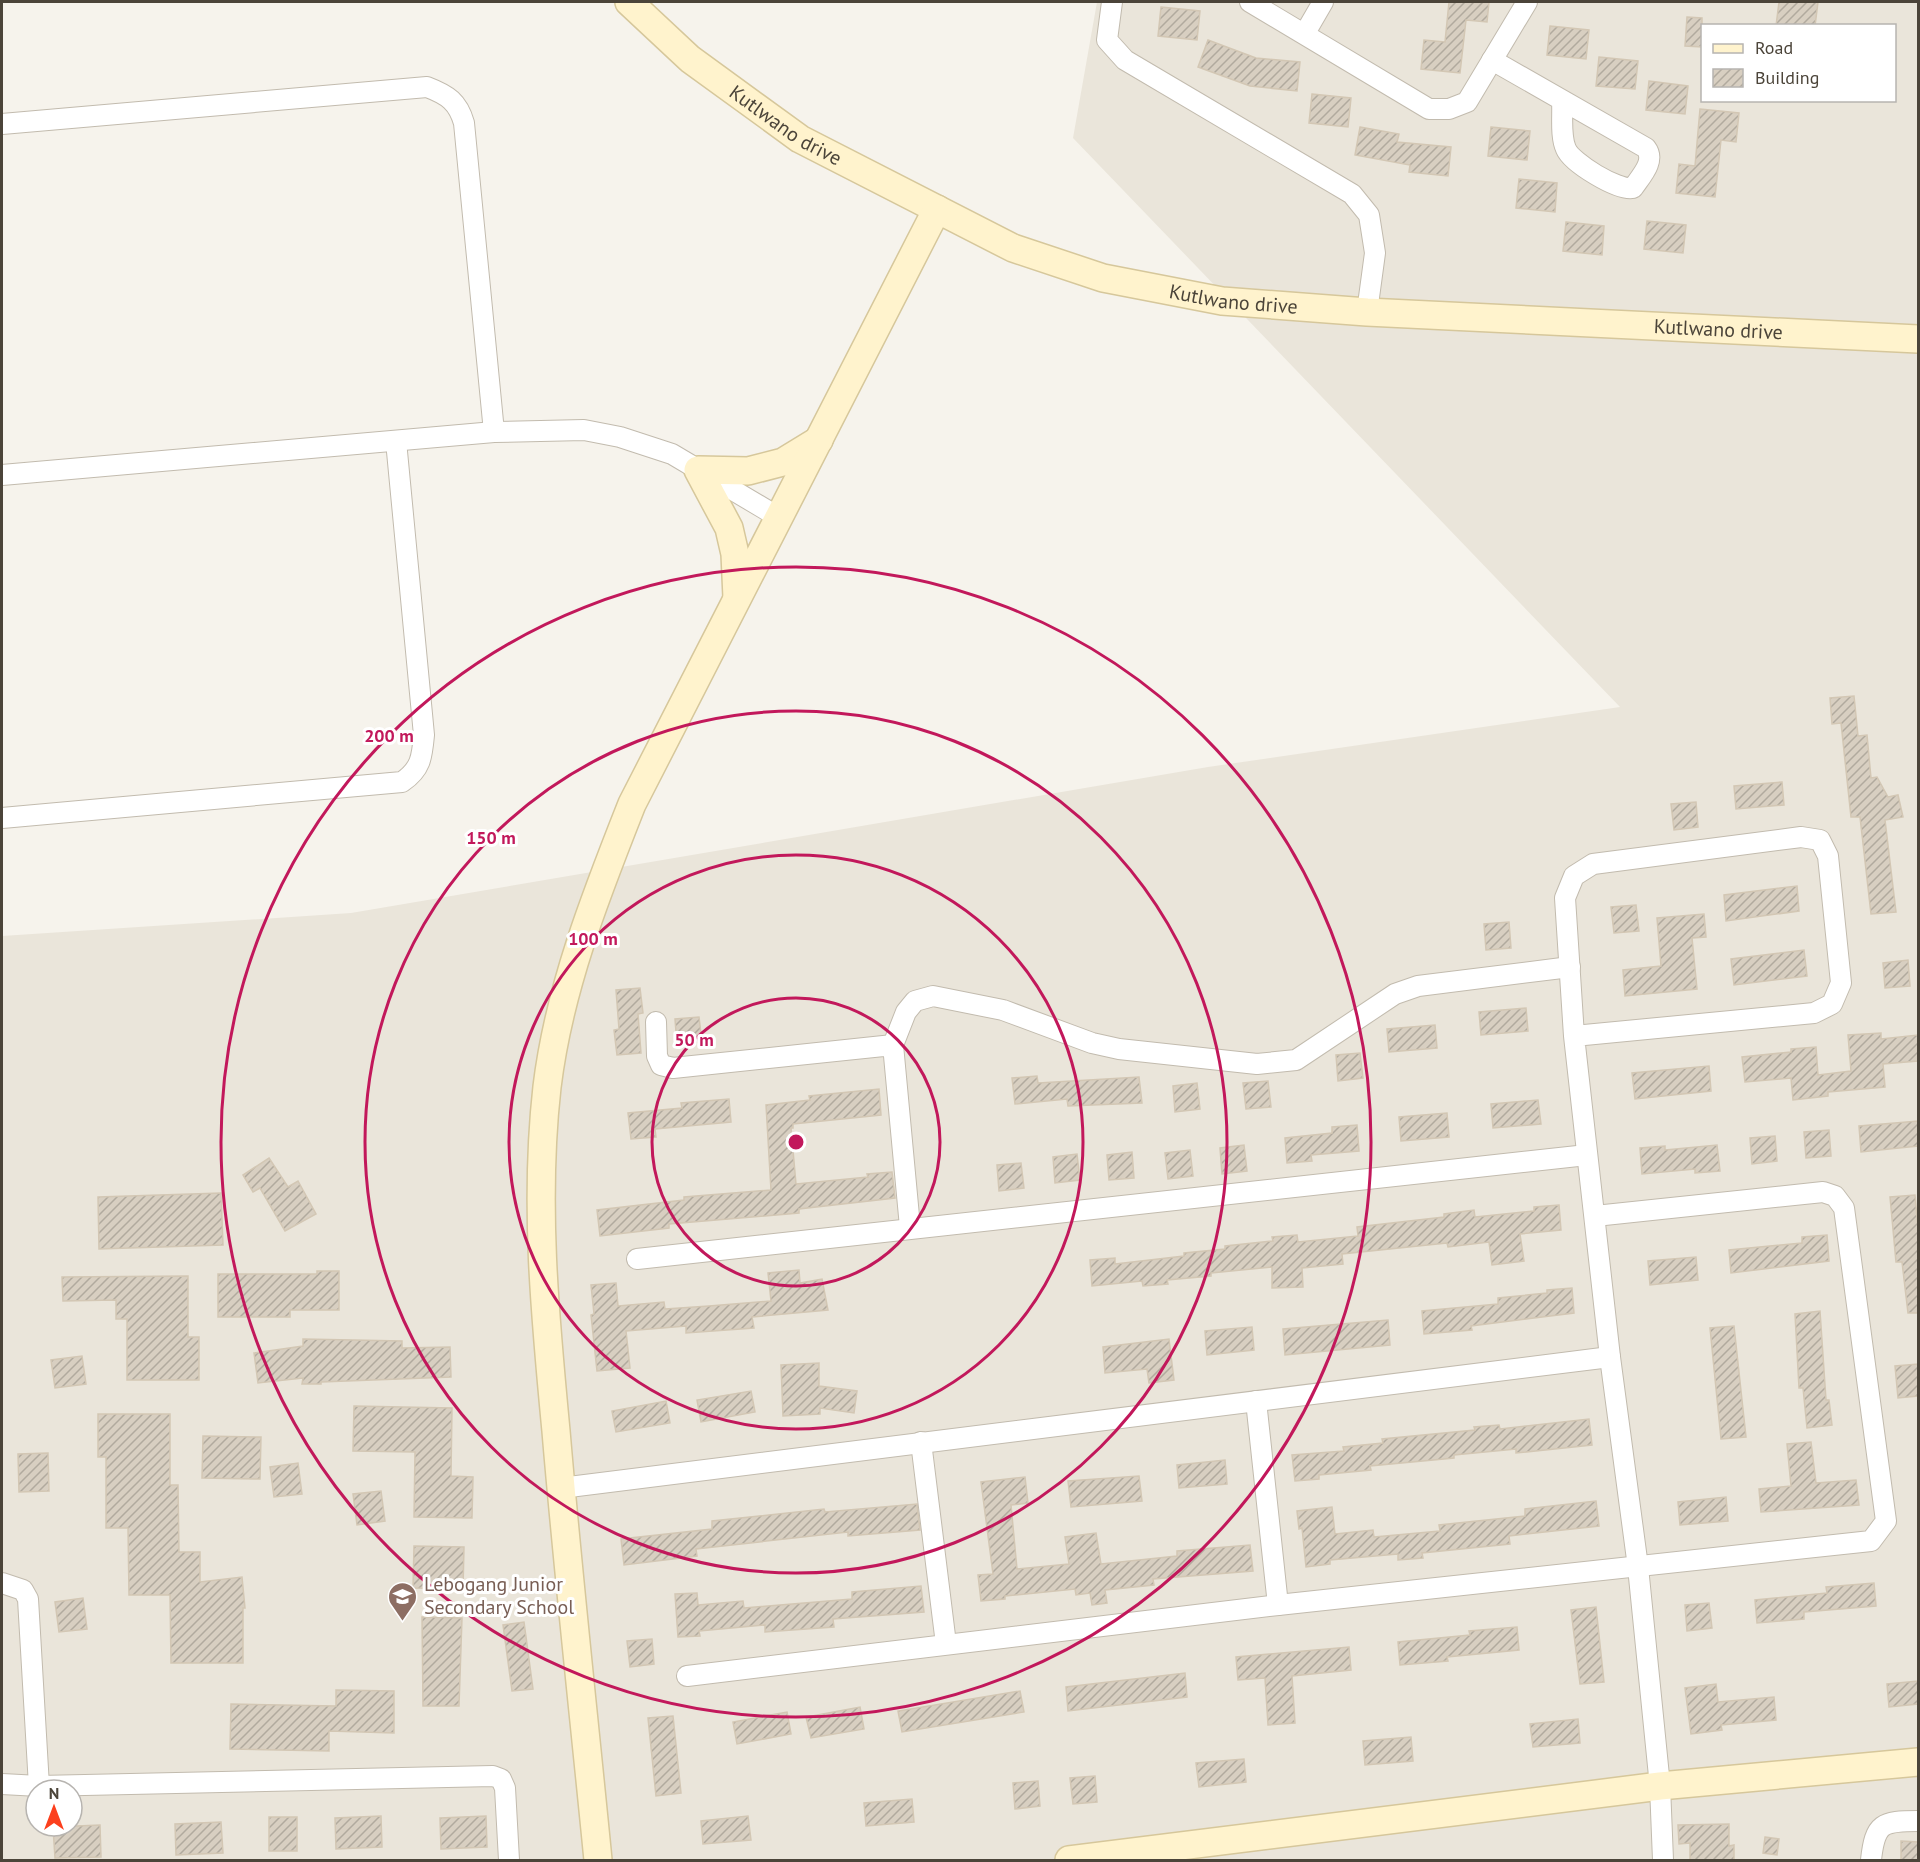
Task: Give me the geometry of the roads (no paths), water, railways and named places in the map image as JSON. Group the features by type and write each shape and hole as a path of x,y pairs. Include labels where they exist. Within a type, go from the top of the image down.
{"street":[{"name":"Kutlwano drive","path":"629,2 690,59 800,139 1013,248 1103,278 1222,301 1367,312 1918,339"},
{"path":"1112,2 1107,40 1125,60 1352,194 1369,215 1375,253 1367,312"},
{"path":"1250,2 1429,109 1449,110 1467,102 1527,2"},
{"path":"1305,33 1323,2"},
{"path":"1492,60 1646,148 1650,154 1650,161 1634,188 1616,186 1569,156 1564,146 1562,101"},
{"path":"2,124 427,87 448,95 460,108 465,123 494,432"},
{"path":"598,1860 542,1274 541,1171 548,1085 566,989 599,889 632,804 937,209"},
{"path":"2,475 494,432 584,430 620,437 672,454 780,518"},
{"path":"698,470 748,471 783,462 820,439"},
{"path":"2,818 402,782 414,774 422,760 424,735 396,441"},
{"path":"698,470 729,528 735,554 737,600"},
{"path":"1574,1036 1814,1013 1832,1004 1841,982 1828,856 1820,840 1801,837 1593,864 1574,876 1565,898 1574,1036 1610,1357 1638,1567 1660,1786 1663,1860"},
{"path":"910,1227 893,1045 906,1012 915,1001 933,996 1003,1010 1092,1043 1119,1049 1257,1064 1296,1060 1395,994 1418,986 1570,967"},
{"path":"656,1022 657,1056 661,1065 673,1068 893,1045"},
{"path":"637,1259 910,1227 1587,1155"},
{"path":"687,1676 1278,1605 1871,1541 1886,1521 1844,1208 1835,1196 1822,1192 1595,1216"},
{"path":"561,1488 1610,1357"},
{"path":"1256,1401 1278,1605"},
{"path":"921,1442 946,1644"},
{"path":"2,1583 23,1590 28,1599 39,1778"},
{"path":"1069,1860 1660,1786 1918,1762"},
{"path":"84,1785 493,1776 501,1779 505,1788 509,1860"},
{"path":"2,1784 24,1785"},
{"path":"1871,1860 1874,1837 1881,1826 1896,1821 1918,1821"}],"place":[{"name":"Lebogang Junior Secondary School","path":"403,1622"}]}
